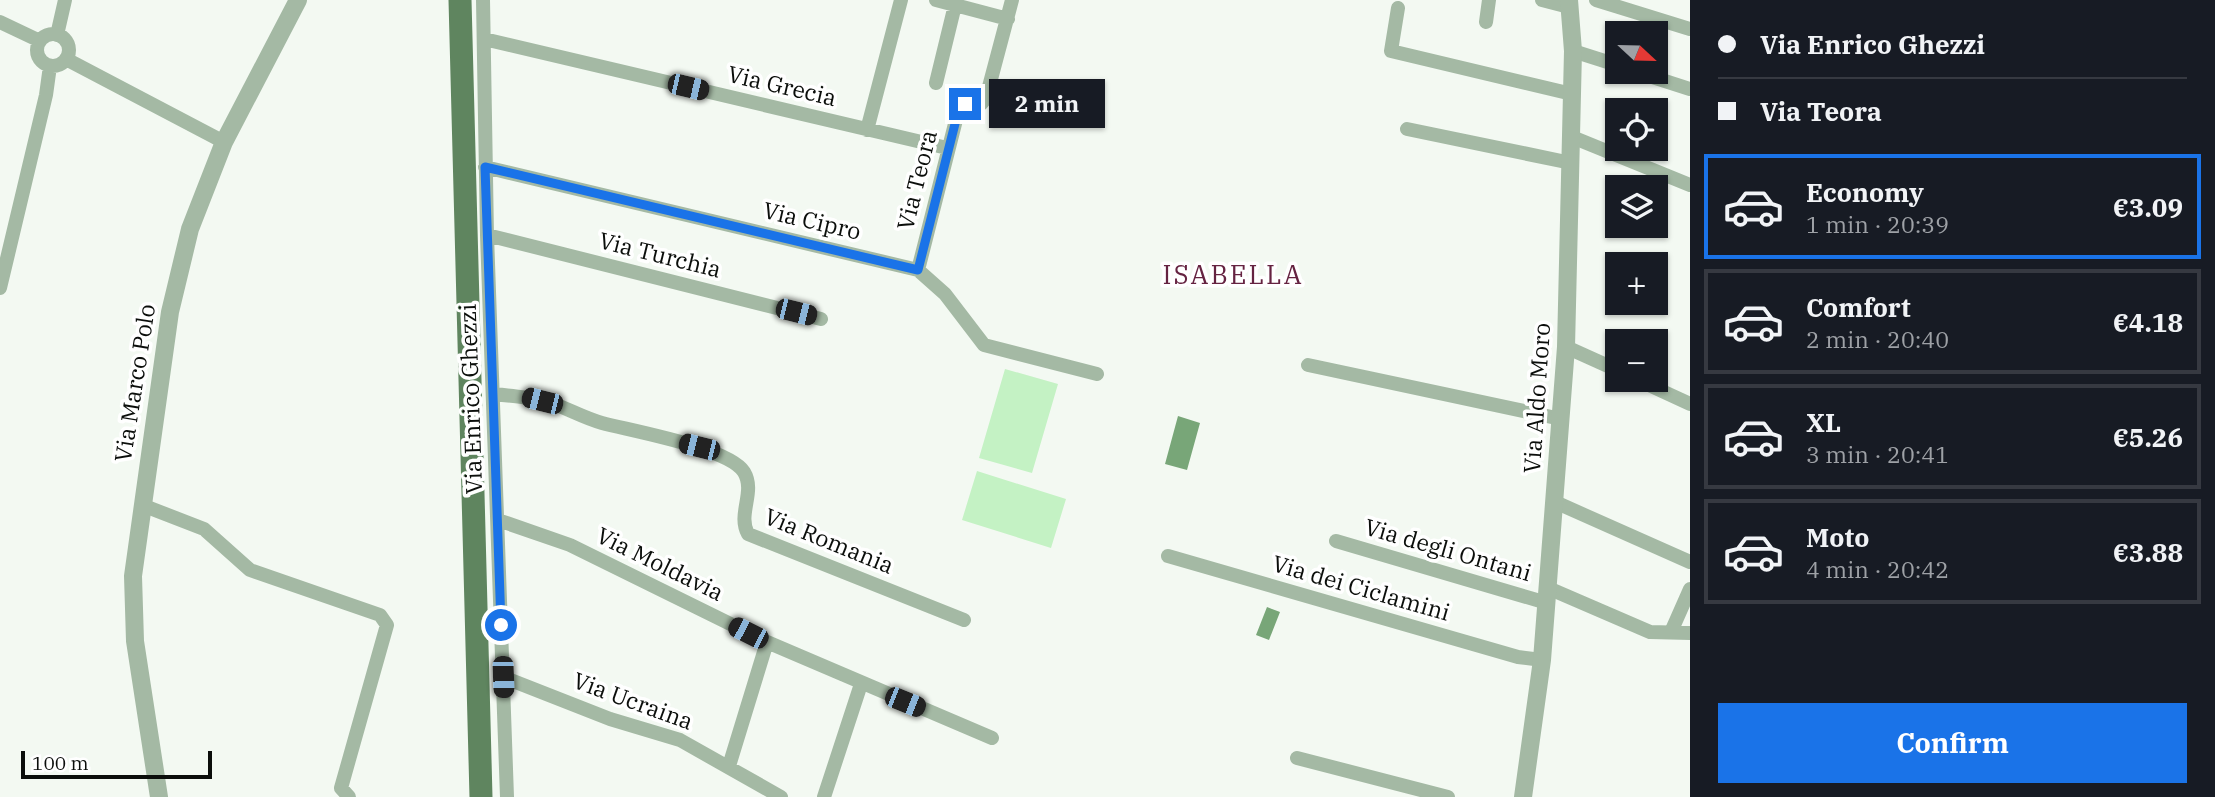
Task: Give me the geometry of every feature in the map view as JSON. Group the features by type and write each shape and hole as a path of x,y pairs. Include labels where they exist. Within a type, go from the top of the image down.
{"main road":[{"path":"460,0 481,797"}],"street":[{"path":"57,35 65,0"},
{"name":"Via Marco Polo","path":"159,797 132,606 142,505 178,276 190,229 224,142 298,0"},
{"name":"Via Enrico Ghezzi","path":"484,0 486,235 507,797"},
{"path":"867,130 901,0"},
{"path":"936,0 1008,19"},
{"name":"Via Teora","path":"918,270 959,108 981,104 986,98 1013,0"},
{"path":"1486,22 1489,0"},
{"path":"1542,0 1569,4"},
{"path":"1596,0 1690,29"},
{"name":"Via Aldo Moro","path":"1523,797 1542,660 1566,347 1573,94 1569,4"},
{"path":"936,83 955,5"},
{"path":"1398,8 1391,51 1573,94"},
{"path":"0,22 40,41"},
{"path":"40,41 47,36 57,35 68,44 66,59"},
{"name":"Via Grecia","path":"484,39 947,148"},
{"path":"40,41 39,56 50,66"},
{"path":"1573,51 1605,61"},
{"path":"66,59 224,142"},
{"path":"50,66 66,59"},
{"path":"0,288 46,95 50,66"},
{"path":"1668,82 1690,89"},
{"path":"1407,129 1571,163"},
{"path":"1572,137 1690,185"},
{"name":"Via Cipro","path":"485,167 918,270 945,294 984,345 1097,374"},
{"name":"Via Turchia","path":"486,235 821,318"},
{"path":"1566,347 1605,365"},
{"path":"1308,365 1561,419"},
{"path":"1664,392 1690,404"},
{"name":"Via Romania","path":"493,394 556,405 598,422 699,447 727,458 744,472 748,482 743,525 747,534 964,620"},
{"path":"1555,502 1690,562"},
{"path":"142,505 204,529 250,570 380,615 387,625 341,788 349,797"},
{"name":"Via Moldavia","path":"498,520 570,545 767,642 992,738"},
{"name":"Via degli Ontani","path":"1335,541 1547,595 1650,632 1690,633"},
{"name":"Via dei Ciclamini","path":"1168,556 1518,657 1542,660"},
{"path":"1671,632 1690,589"},
{"path":"729,766 767,642"},
{"name":"Via Ucraina","path":"503,677 610,719 680,740 729,766 773,795"},
{"path":"824,797 861,684"},
{"path":"1297,758 1448,797"}],"shaded area":[{"path":"1005,369 1058,384 1032,473 979,458"},
{"path":"1178,416 1200,423 1187,470 1165,464"},
{"path":"977,471 1066,499 1051,548 962,520"},
{"path":"1267,607 1280,612 1269,640 1256,635"}],"district":[{"name":"ISABELLA","path":"1233,275"}],"route":[{"path":"501,625 485,167 918,270 947,148 959,108 965,104"}]}
